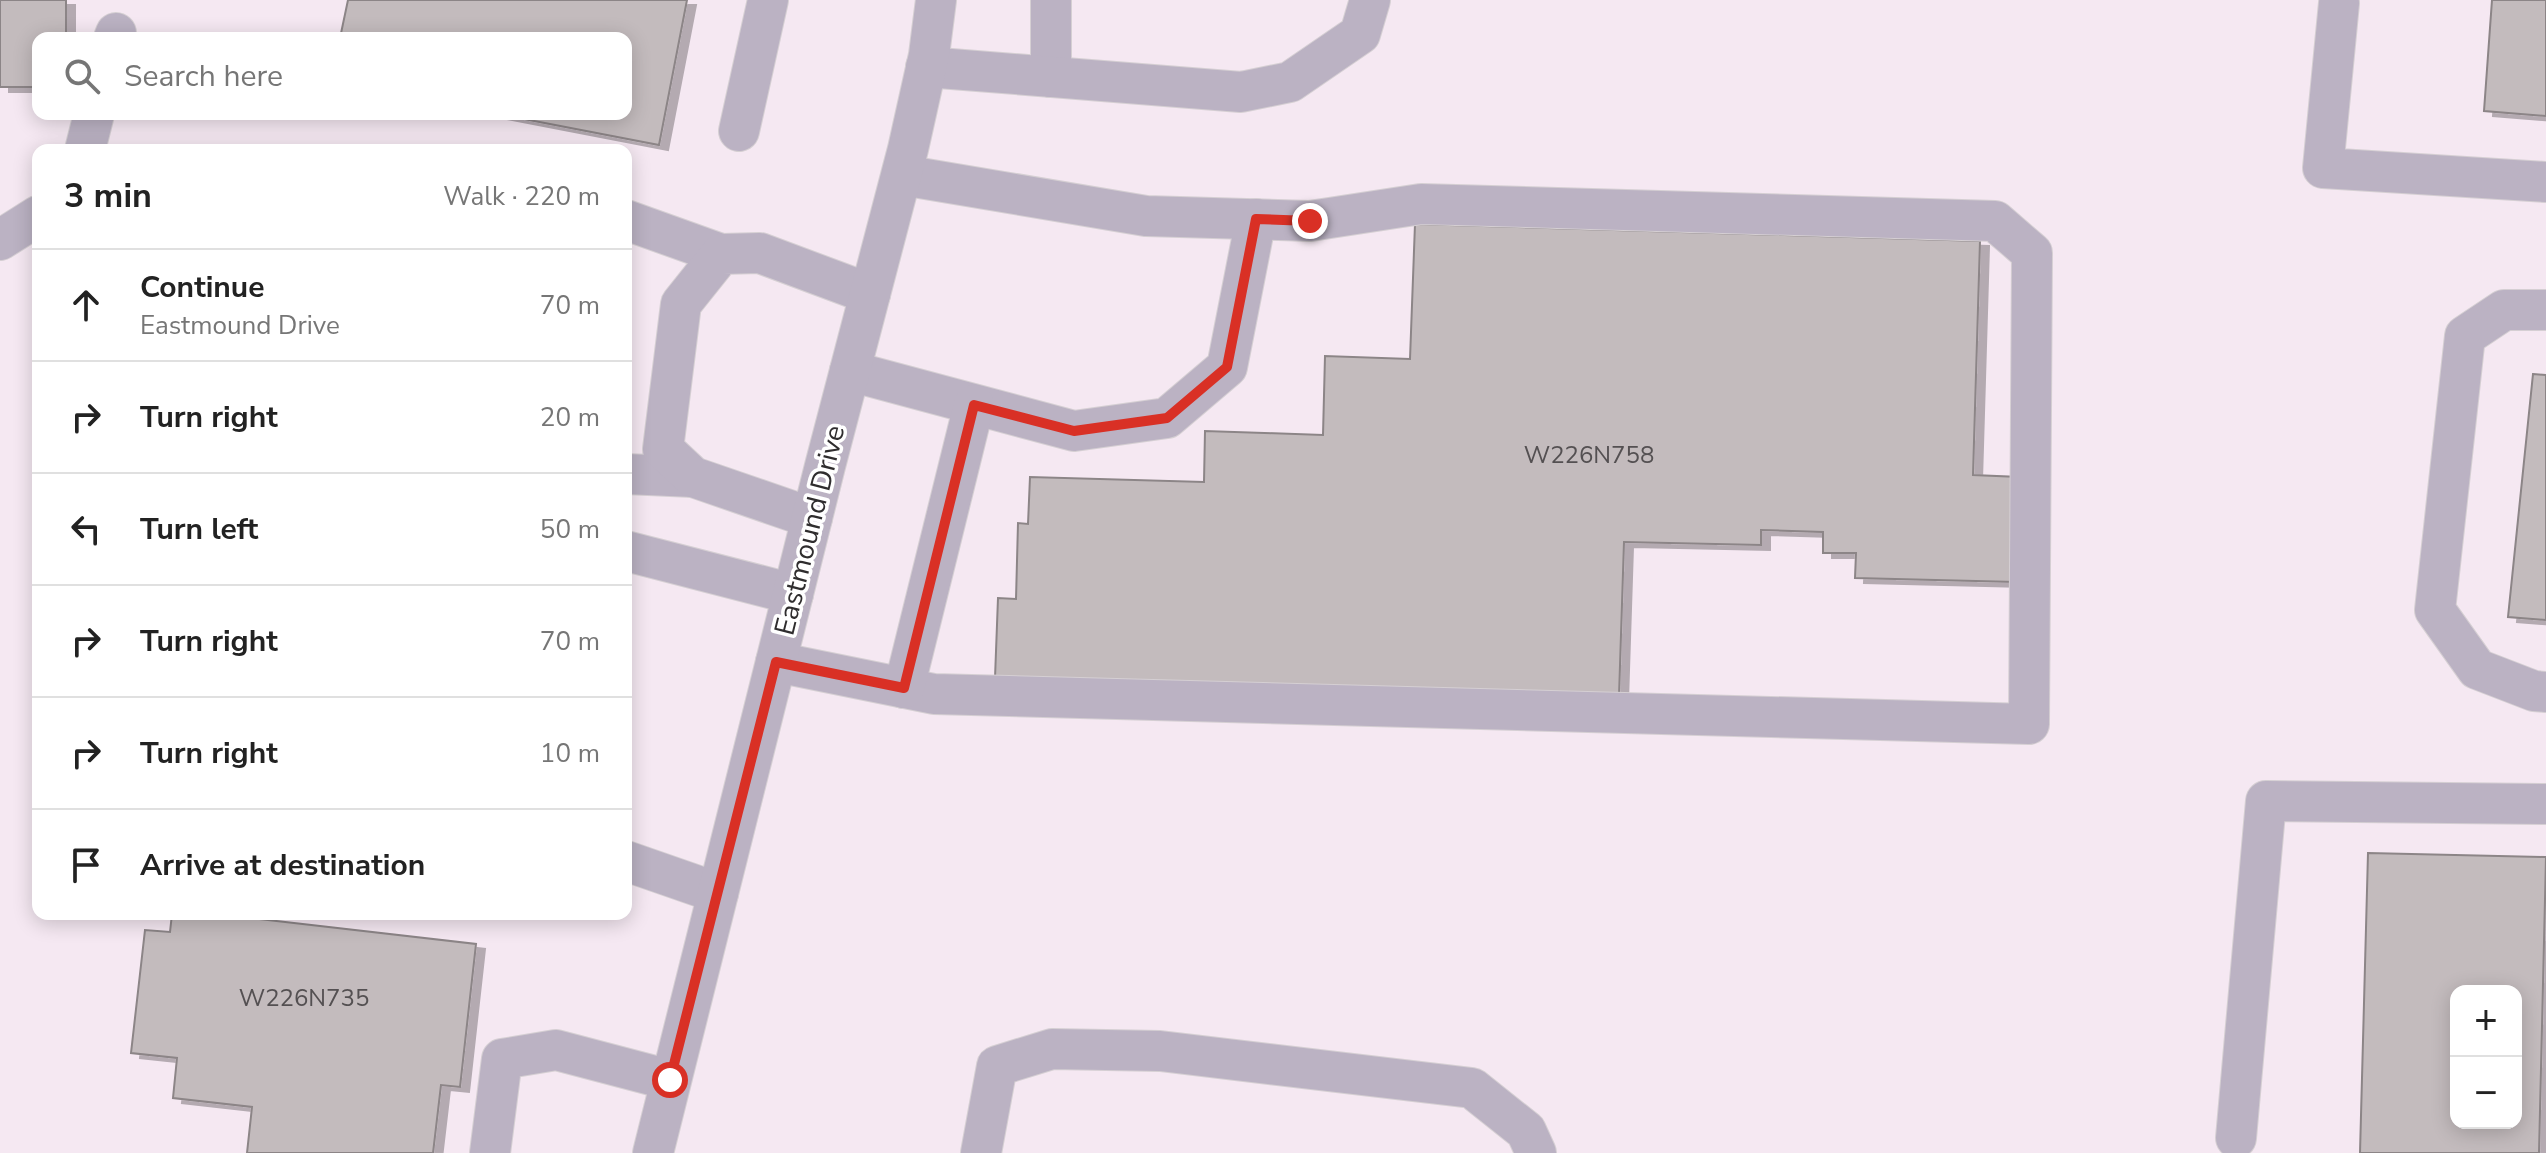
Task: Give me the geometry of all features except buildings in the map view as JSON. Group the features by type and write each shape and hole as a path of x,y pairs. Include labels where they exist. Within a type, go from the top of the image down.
{"street":[{"path":"739,131 768,0"},
{"name":"Eastmound Drive","path":"653,1153 812,518 902,175 926,67 936,0"},
{"path":"1051,0 1051,77"},
{"path":"926,67 1241,92 1290,82 1360,34 1370,0"},
{"path":"2339,3 2323,168 2546,182"},
{"path":"86,144 92,120"},
{"path":"776,662 934,694 2029,724 2032,253 1995,221 1421,204 1310,221 1146,216 902,175"},
{"path":"850,371 1074,431 1167,418 1227,367 1256,219"},
{"path":"0,240 32,220"},
{"path":"632,222 721,254 760,253 870,294"},
{"path":"693,477 663,449 681,304 721,254"},
{"path":"2546,310 2504,310 2465,336 2435,610 2477,669 2534,691 2546,692"},
{"path":"904,688 974,405"},
{"path":"632,474 693,477 812,518"},
{"path":"632,562 793,594"},
{"path":"2236,1138 2266,801 2546,804"},
{"path":"632,863 718,893"},
{"path":"981,1153 997,1066 1052,1049 1160,1051 1472,1088 1526,1131 1536,1153"},
{"path":"490,1153 502,1059 556,1050 670,1080"}],"shaded area":[{"path":"0,0 2546,0 2546,1153 0,1153"}],"route":[{"path":"670,1080 776,662 904,688 974,405 1074,431 1167,418 1227,367 1256,219 1310,221"}]}
